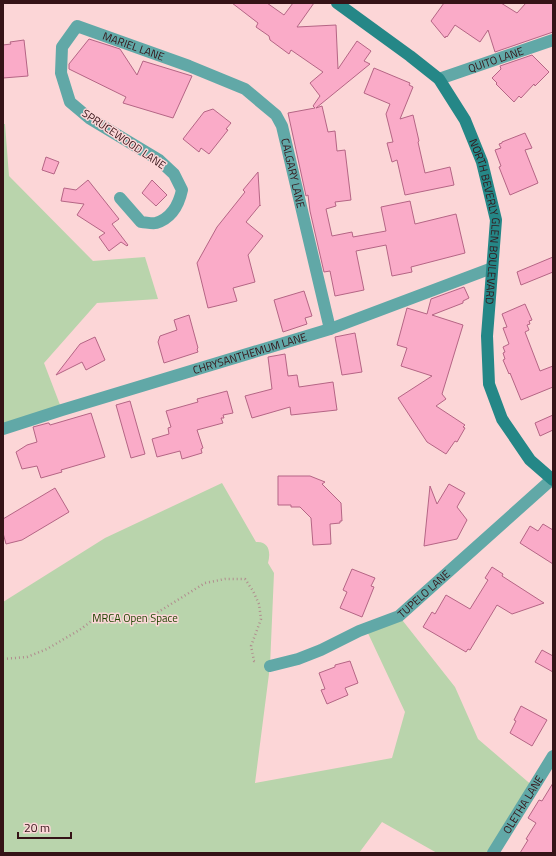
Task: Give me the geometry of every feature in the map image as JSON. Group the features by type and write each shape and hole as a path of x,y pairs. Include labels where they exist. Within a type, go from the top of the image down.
{"main road":[{"name":"NORTH BEVERLY GLEN BOULEVARD","path":"337,3 439,79 465,120 482,162 496,220 486,336 489,384 502,419 530,460 552,480"}],"street":[{"name":"MARIEL LANE","path":"77,26 189,66"},
{"name":"SPRUCEWOOD LANE","path":"77,26 62,46 61,73 70,102 89,118 159,160 174,174 182,190 179,204 166,218 155,223 141,222 120,198"},
{"name":"QUITO LANE","path":"439,79 553,40"},
{"name":"CALGARY LANE","path":"189,66 245,89 276,115 282,126 330,329"},
{"name":"CHRYSANTHEMUM LANE","path":"3,429 330,329 492,268"},
{"name":"TUPELO LANE","path":"270,666 298,659 359,631 399,616 552,480"},
{"name":"OLETHA LANE","path":"493,853 553,756"}],"path":[{"path":"3,659 27,657 47,649 81,629 94,619 108,618 136,623 147,619 205,584 225,579 245,579 254,592 259,604 261,619 251,646 254,661 270,666"}],"green space":[{"path":"3,124 5,124 9,176 93,261 145,257 158,299 97,303 44,363 62,410 3,429"},
{"name":"MRCA Open Space","path":"222,483 256,542 264,543 268,548 268,563 274,573 270,666 255,783 392,758 405,712 366,629 399,616 455,687 478,739 534,787 493,853 437,853 382,822 359,853 3,853 3,602 105,538"}],"building":[{"path":"232,3 267,3 284,15 293,3 314,3 297,27 336,25 338,69 357,41 371,51 364,61 370,64 316,108 322,106 328,132 335,131 337,151 345,150 351,200 335,202 336,206 326,209 332,236 352,232 353,237 386,231 381,207 410,201 415,224 456,214 465,253 411,267 412,272 392,276 386,245 356,251 364,290 335,296 330,271 324,272 310,211 308,195 306,196 288,113 315,108 313,106 320,96 310,83 323,72 291,50 289,54 270,40 269,36 256,27 258,23"},
{"path":"444,3 501,3 517,13 526,3 553,3 553,32 495,52 488,30 480,42 455,25 445,38 431,21"},
{"path":"89,39 120,49 137,75 143,61 192,76 173,118 123,103 126,97 69,69 69,64"},
{"path":"24,40 28,76 3,78 3,45 11,44 10,42"},
{"path":"532,55 549,72 535,86 534,84 521,98 519,96 514,102 492,78 501,69 500,66"},
{"path":"374,68 410,83 409,85 413,87 400,119 413,115 425,173 450,167 454,185 405,195 397,160 392,162 387,143 393,142 386,114 390,104 364,93"},
{"path":"213,109 231,123 226,129 228,130 209,154 201,148 199,152 183,139 204,112"},
{"path":"525,133 532,148 525,150 538,183 510,195 499,167 501,166 495,150 501,148 499,144 502,142"},
{"path":"46,157 59,162 54,174 42,170"},
{"path":"258,172 260,205 246,222 263,236 248,255 255,282 233,288 237,301 208,308 197,263 217,227 245,192 243,190"},
{"path":"88,180 119,219 112,224 128,245 127,246 121,242 109,251 99,237 105,233 77,215 84,204 61,201 64,188 76,190"},
{"path":"152,180 167,195 156,206 142,193"},
{"path":"553,257 553,272 521,285 517,272"},
{"path":"464,287 469,298 463,301 463,303 432,315 463,325 442,394 446,399 436,406 465,425 463,427 465,428 457,442 455,441 446,454 427,442 398,398 432,376 401,366 407,348 397,345 407,308 427,314 431,299"},
{"path":"304,291 312,316 305,318 307,324 283,332 274,300"},
{"path":"525,304 532,320 529,321 530,324 527,325 529,330 525,332 540,371 553,366 553,387 521,400 503,360 505,359 503,353 505,352 503,347 509,344 503,328 507,327 502,314"},
{"path":"189,315 198,352 164,363 158,342 160,336 177,330 174,320"},
{"path":"355,333 362,372 342,375 335,337"},
{"path":"95,337 105,360 86,370 82,362 56,375 80,344"},
{"path":"285,354 288,376 297,375 299,387 333,382 337,410 291,415 290,407 252,418 245,396 272,389 268,357"},
{"path":"227,391 233,413 223,415 224,418 221,418 223,423 197,430 203,448 201,449 202,453 182,459 180,451 157,457 152,439 169,434 168,428 171,427 166,411 198,402 197,399"},
{"path":"130,401 145,454 131,458 116,405"},
{"path":"91,413 105,457 61,470 62,472 41,478 37,466 22,469 16,452 27,445 37,442 33,427 48,423 50,425"},
{"path":"553,415 553,430 540,436 535,423"},
{"path":"278,476 310,476 325,482 322,484 341,503 342,521 340,521 340,523 330,524 331,544 313,545 311,518 300,507 278,505"},
{"path":"449,484 465,493 457,507 467,520 457,539 424,546 430,486 437,504"},
{"path":"55,488 69,512 22,540 6,544 3,533 3,519"},
{"path":"543,524 553,530 553,564 520,543 530,526 538,531"},
{"path":"492,567 503,574 502,576 544,603 512,614 497,605 470,650 468,649 466,652 423,627 432,612 435,614 446,595 470,609 488,580 485,578"},
{"path":"352,569 375,578 371,586 374,587 362,617 340,608 347,592 343,590"},
{"path":"542,650 553,656 553,672 535,662"},
{"path":"350,661 358,683 345,688 348,695 327,704 321,690 325,689 319,673 335,667 335,665"},
{"path":"521,706 547,720 532,746 510,733 516,721 514,720"},
{"path":"553,783 553,853 520,853 528,840 526,839 536,823 528,818 539,800 542,801"}]}
